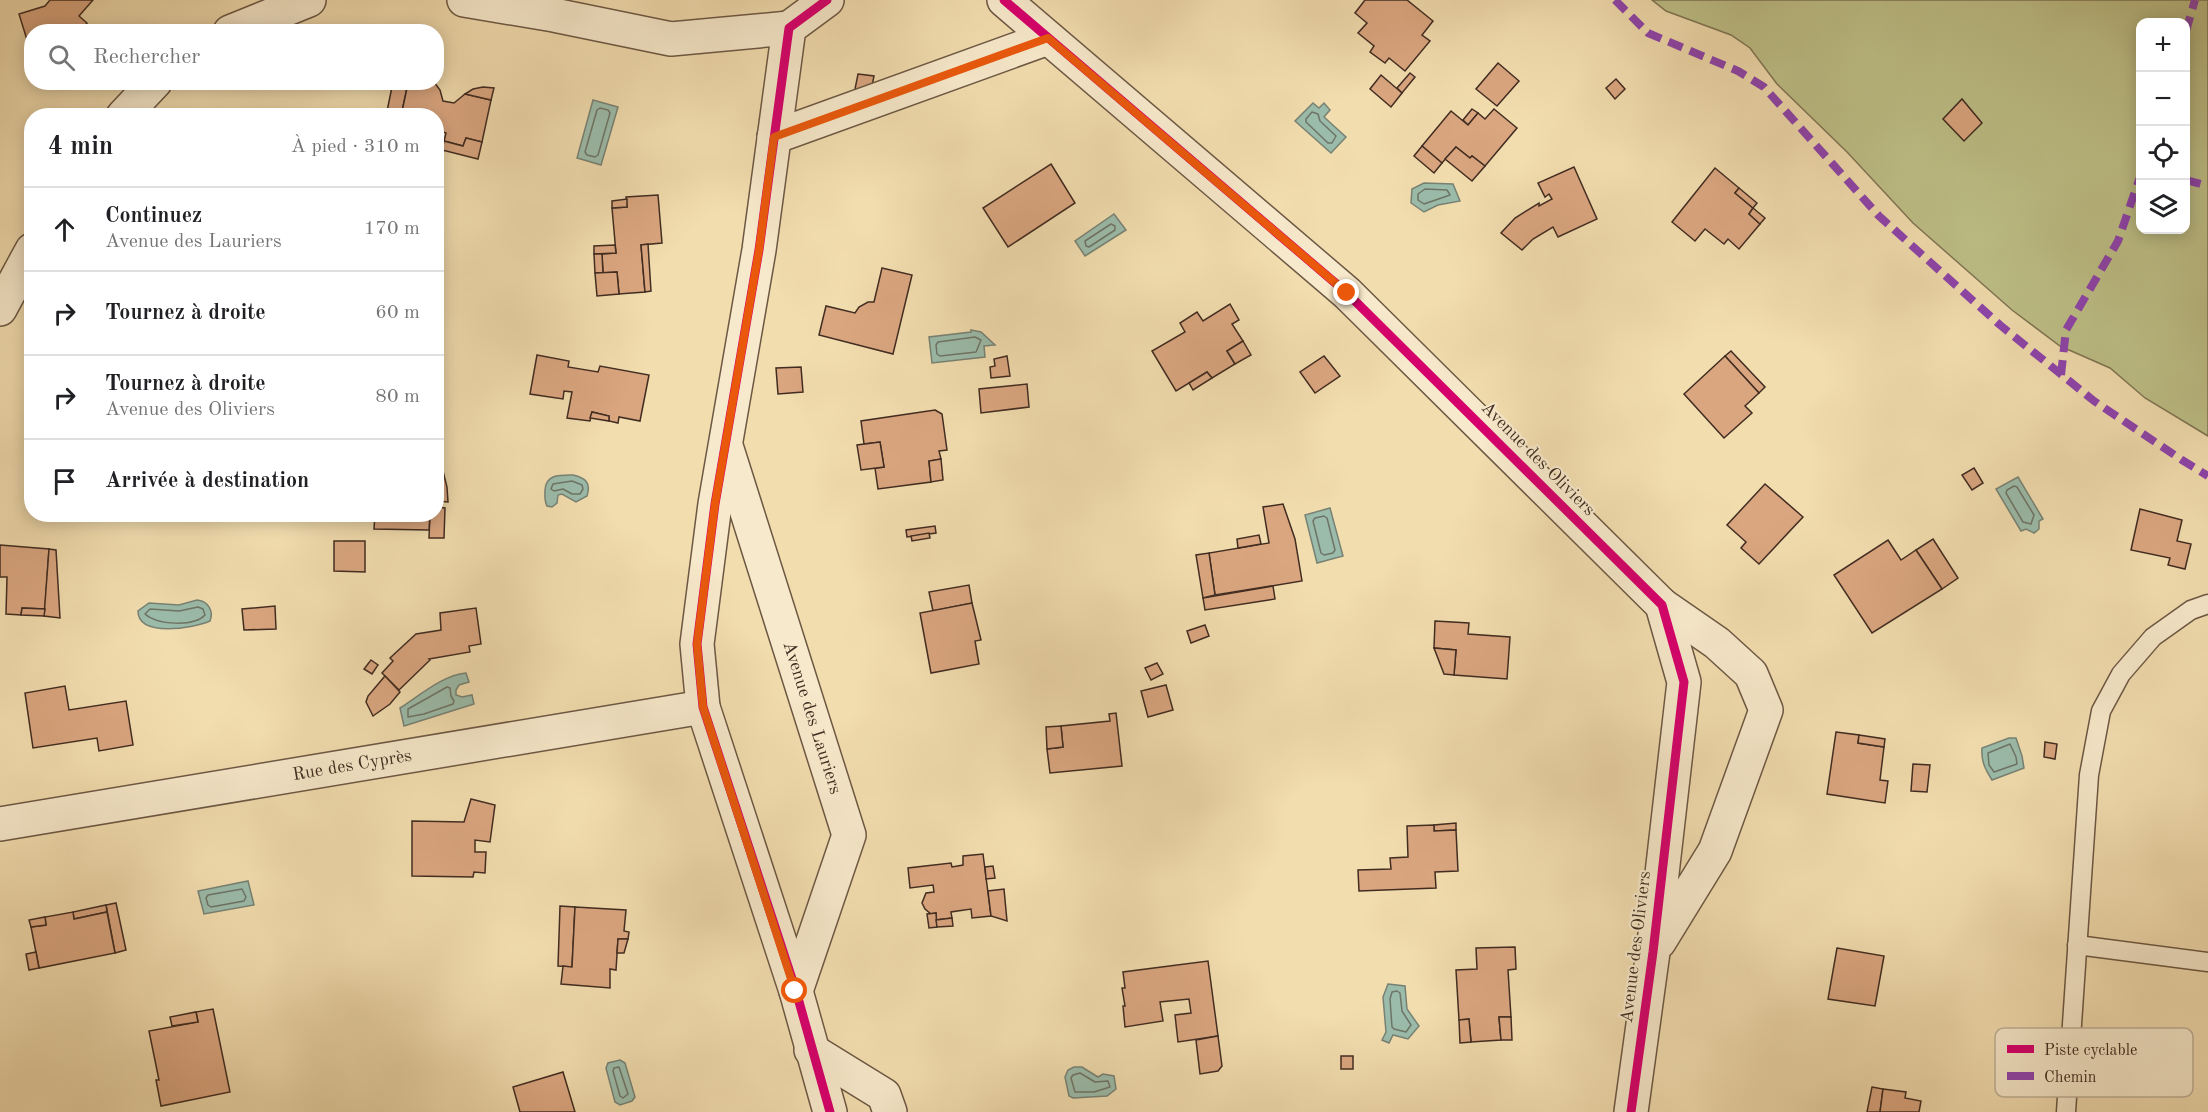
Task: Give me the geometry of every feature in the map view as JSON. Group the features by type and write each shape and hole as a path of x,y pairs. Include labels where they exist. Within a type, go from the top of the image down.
{"street":[{"path":"250,24 309,0"},
{"path":"464,0 554,15 671,39 789,28 827,0"},
{"name":"Avenue des Oliviers","path":"1004,0 1347,293 1662,605 1717,643 1751,674 1766,710 1715,851 1653,952"},
{"name":"Avenue des Lauriers","path":"789,28 759,250 715,504 697,644 703,707 795,991 830,1112"},
{"path":"774,137 1048,38"},
{"path":"131,108 147,90"},
{"path":"0,309 24,265"},
{"name":"Avenue des Lauriers","path":"726,444 849,835 795,991"},
{"name":"Avenue des Oliviers","path":"1631,1112 1653,952 1684,682 1662,605"},
{"name":"Rue des Cyprès","path":"0,824 703,707"},
{"path":"812,1050 884,1095 890,1112"}],"lane":[{"path":"2072,1028 2089,776 2101,711 2121,674 2153,637 2191,610 2208,604"},
{"path":"2077,945 2208,962"},
{"path":"2066,1112 2067,1097"}],"green space":[{"path":"1652,0 2208,0 2208,436 2145,398 2110,368 2060,346 2012,310 1913,223 1847,152 1777,84 1750,48 1731,35 1666,11"}],"water":[{"path":"593,100 618,107 601,165 577,158"},
{"path":"1313,103 1319,108 1324,103 1330,110 1324,117 1346,137 1331,153 1295,121"},
{"path":"1424,183 1453,184 1460,201 1438,205 1424,212 1411,203 1412,189"},
{"path":"1114,214 1126,230 1085,256 1075,241"},
{"path":"971,330 981,332 995,345 984,346 985,357 932,363 929,337 971,332"},
{"path":"573,475 588,484 587,496 576,502 562,494 558,495 557,503 552,507 547,506 545,490 548,481 554,476"},
{"path":"2018,477 2043,519 2039,521 2039,529 2034,533 2026,529 2021,531 1996,489"},
{"path":"1330,508 1343,556 1317,563 1305,515"},
{"path":"197,600 207,604 211,610 210,621 168,629 147,625 140,619 138,611 149,603 179,605"},
{"path":"466,673 469,682 459,685 456,695 462,697 472,695 474,704 404,726 400,708 440,682"},
{"path":"2009,738 2016,738 2024,768 1992,780 1984,765 1982,748"},
{"path":"248,881 254,905 204,914 198,891"},
{"path":"1388,984 1405,986 1407,1009 1419,1026 1408,1039 1393,1035 1389,1043 1382,1040 1386,1032 1383,997"},
{"path":"620,1060 625,1063 635,1097 632,1101 620,1105 615,1102 606,1068 608,1063"},
{"path":"1082,1067 1098,1077 1103,1074 1114,1076 1116,1089 1107,1096 1073,1098 1069,1096 1065,1077 1068,1070"}],"building":[{"path":"50,0 93,0 79,16 86,24 24,24 24,30 19,14 45,6"},
{"path":"1365,0 1407,0 1433,21 1422,35 1430,41 1405,71 1389,58 1385,63 1370,52 1374,46 1358,33 1367,23 1355,13"},
{"path":"1498,63 1519,81 1497,106 1476,89"},
{"path":"1410,73 1415,77 1402,93 1397,88"},
{"path":"858,74 874,76 871,91 855,89"},
{"path":"1381,75 1402,93 1391,107 1370,89"},
{"path":"1616,79 1625,89 1615,99 1606,88"},
{"path":"494,88 491,100 465,94 473,89"},
{"path":"391,90 407,90 403,108 388,108"},
{"path":"407,90 440,90 443,101 454,103 465,94 491,100 482,142 466,138 463,146 444,141 446,133 444,132 444,108 403,108"},
{"path":"1962,99 1982,123 1964,141 1943,119"},
{"path":"1472,109 1478,113 1468,125 1463,120"},
{"path":"1494,109 1517,128 1485,166 1456,147 1442,163 1422,146 1451,111 1468,125 1478,113 1485,119"},
{"path":"466,138 482,142 478,159 444,150 444,141 463,146"},
{"path":"1422,146 1442,163 1434,173 1414,156"},
{"path":"1456,147 1485,166 1472,181 1445,159"},
{"path":"1051,164 1075,203 1008,247 983,208"},
{"path":"1574,167 1597,219 1558,237 1553,227 1533,239 1522,250 1501,233 1515,218 1539,203 1539,206 1552,199 1549,194 1545,197 1538,183"},
{"path":"1715,168 1739,188 1735,193 1753,208 1749,214 1760,224 1739,249 1728,239 1724,244 1705,229 1695,241 1672,222"},
{"path":"1739,188 1757,203 1753,208 1735,193"},
{"path":"658,195 662,243 641,245 645,292 619,294 617,272 603,273 602,254 616,253 612,208 627,207 626,197"},
{"path":"627,199 627,207 612,208 612,201"},
{"path":"1753,208 1765,218 1760,224 1749,214"},
{"path":"648,244 651,291 645,292 641,245"},
{"path":"615,245 616,253 594,254 594,246"},
{"path":"594,254 602,254 603,273 595,273"},
{"path":"882,268 912,275 893,354 819,335 826,306 855,313 859,307 868,302 874,302"},
{"path":"617,272 619,294 597,296 595,273"},
{"path":"1230,304 1239,320 1232,324 1243,341 1227,351 1235,364 1212,378 1207,372 1176,391 1152,351 1185,332 1180,323 1197,312 1203,321"},
{"path":"1243,341 1251,355 1235,364 1227,351"},
{"path":"1731,351 1765,387 1759,393 1725,356"},
{"path":"537,355 569,361 568,367 598,372 600,366 649,375 640,421 619,417 618,423 609,421 609,416 592,412 590,421 567,418 572,392 564,391 563,399 530,394"},
{"path":"1007,356 1010,376 991,378 990,367 995,366 994,359"},
{"path":"1324,356 1340,376 1315,393 1300,372"},
{"path":"1725,356 1759,393 1745,406 1752,413 1724,438 1684,394"},
{"path":"801,367 803,392 778,394 776,368"},
{"path":"1207,372 1212,378 1193,390 1189,383"},
{"path":"1027,384 1029,407 981,413 979,389"},
{"path":"935,410 942,414 947,450 939,451 941,459 929,461 931,482 878,489 875,468 884,467 880,442 864,444 861,421"},
{"path":"592,412 609,416 609,421 590,418"},
{"path":"880,442 884,467 861,470 857,445"},
{"path":"941,459 943,480 931,482 929,461"},
{"path":"1974,468 1983,483 1972,490 1962,475"},
{"path":"444,475 447,487 448,502 444,502"},
{"path":"1765,484 1803,517 1759,564 1741,548 1746,542 1727,525"},
{"path":"1283,504 1295,539 1302,581 1215,595 1209,553 1269,543 1263,507"},
{"path":"445,508 444,538 429,538 430,522 444,522"},
{"path":"2140,509 2182,520 2177,541 2191,544 2185,569 2168,565 2170,558 2131,550"},
{"path":"374,522 430,522 429,530 374,529"},
{"path":"935,526 936,533 907,537 906,530"},
{"path":"929,533 930,538 912,541 911,536"},
{"path":"1259,535 1261,544 1238,548 1237,539"},
{"path":"1933,539 1958,578 1942,589 1916,550"},
{"path":"1888,540 1901,560 1916,550 1942,589 1872,633 1834,575"},
{"path":"334,541 365,541 365,572 334,571"},
{"path":"0,545 49,549 45,609 22,608 21,615 6,614 7,577 0,577"},
{"path":"49,549 56,550 60,618 44,616"},
{"path":"1209,553 1215,595 1203,598 1196,555"},
{"path":"969,585 972,603 933,611 929,592"},
{"path":"1273,586 1275,599 1205,610 1203,598"},
{"path":"972,603 981,640 975,641 979,664 931,673 920,613"},
{"path":"275,606 276,629 244,630 242,609"},
{"path":"22,608 45,609 44,616 21,615"},
{"path":"476,608 481,644 469,646 470,652 429,659 399,690 382,673 393,661 390,658 416,634 441,630 440,613"},
{"path":"1435,621 1469,623 1468,634 1510,637 1507,679 1454,675 1456,650 1434,648"},
{"path":"1205,625 1209,636 1191,643 1187,631"},
{"path":"1434,648 1456,650 1454,675 1444,674"},
{"path":"371,660 378,665 372,674 364,669"},
{"path":"1157,663 1163,674 1151,680 1145,668"},
{"path":"385,676 400,692 390,704 373,716 366,702 368,696"},
{"path":"1166,685 1173,710 1148,717 1141,691"},
{"path":"65,686 69,710 126,701 133,745 99,751 97,738 33,748 25,693"},
{"path":"1116,713 1122,766 1050,773 1047,749 1063,747 1061,726 1110,721 1109,714"},
{"path":"1061,726 1063,747 1047,749 1046,727"},
{"path":"1836,732 1859,735 1858,743 1884,747 1880,780 1888,781 1885,803 1827,794"},
{"path":"1859,735 1885,739 1884,747 1858,743"},
{"path":"2045,742 2057,744 2055,759 2044,757"},
{"path":"1913,764 1930,765 1927,792 1911,791"},
{"path":"471,799 495,805 490,842 475,840 475,852 486,852 485,873 474,872 473,877 412,876 412,821 464,822"},
{"path":"1456,823 1456,830 1434,831 1434,825"},
{"path":"1434,825 1434,831 1456,830 1458,871 1435,872 1436,888 1359,891 1358,870 1391,869 1390,858 1408,857 1407,826"},
{"path":"983,854 991,916 972,918 971,909 951,912 952,918 936,920 936,913 931,914 922,903 926,893 934,892 933,885 910,888 908,868 951,863 952,867 963,865 963,856"},
{"path":"993,866 995,878 986,879 985,867"},
{"path":"1004,889 1007,921 991,916 988,891"},
{"path":"116,903 126,950 115,953 106,905"},
{"path":"106,905 107,912 74,919 73,912"},
{"path":"560,906 575,907 572,967 558,966"},
{"path":"575,907 626,910 624,931 629,932 628,939 618,939 616,970 610,969 610,988 561,984 563,966 572,967"},
{"path":"73,912 74,919 107,912 115,953 39,968 31,927 46,925 45,917"},
{"path":"936,913 937,927 929,928 927,914"},
{"path":"45,917 46,925 31,927 29,920"},
{"path":"952,918 953,926 937,927 936,920"},
{"path":"618,939 628,939 624,953 617,953"},
{"path":"1515,947 1516,969 1508,970 1511,1017 1499,1017 1501,1040 1471,1042 1469,1019 1459,1020 1456,970 1477,969 1476,948"},
{"path":"1837,948 1884,956 1875,1006 1828,999"},
{"path":"36,952 39,968 29,970 26,954"},
{"path":"1208,961 1218,1036 1178,1042 1175,1015 1191,1013 1189,999 1160,1002 1163,1021 1125,1027 1123,972"},
{"path":"213,1009 230,1092 161,1106 156,1080 159,1080 149,1031 198,1022 196,1012"},
{"path":"196,1012 198,1022 172,1026 170,1017"},
{"path":"1499,1017 1511,1017 1512,1040 1501,1040"},
{"path":"1469,1019 1471,1042 1460,1043 1459,1020"},
{"path":"1218,1036 1222,1066 1218,1071 1200,1074 1196,1040"},
{"path":"1341,1056 1353,1056 1353,1069 1341,1069"},
{"path":"563,1072 575,1112 520,1112 513,1087"},
{"path":"1872,1087 1883,1089 1880,1112 1867,1112"},
{"path":"1883,1089 1906,1092 1905,1098 1921,1101 1919,1112 1880,1112"}],"marked path":[{"path":"1615,0 1648,33 1738,71 1764,87 1879,216 2000,325 2094,401 2208,476"},
{"path":"2190,18 2195,0"},
{"path":"2061,375 2066,330 2118,241 2139,180"},
{"path":"2190,181 2208,186"}],"cycle path":[{"path":"827,0 789,28 759,250 715,504 697,644 703,707 796,991 830,1112"},
{"path":"1004,0 1347,293 1662,605 1684,682 1653,952 1631,1112"}],"route":[{"path":"795,991 703,707 697,644 715,504 759,250 774,137 1048,38 1347,293"}]}
